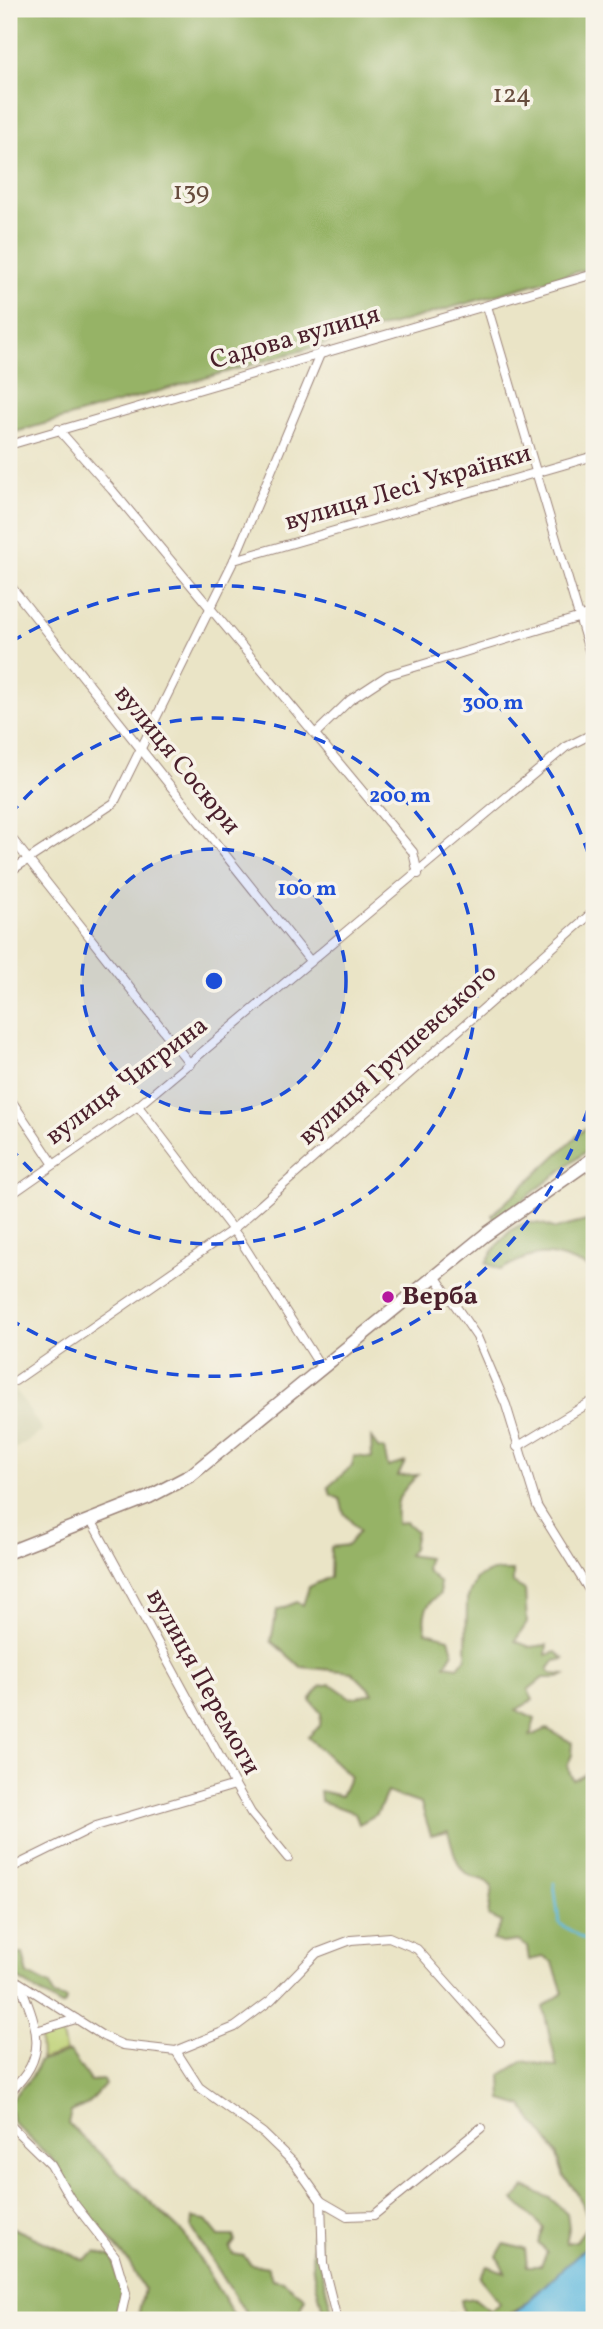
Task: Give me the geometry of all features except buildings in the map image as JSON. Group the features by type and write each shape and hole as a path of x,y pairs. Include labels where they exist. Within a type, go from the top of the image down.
{"main road":[{"path":"9,1552 149,1497 191,1475 485,1235 594,1158"}],"street":[{"name":"Садова вулиця","path":"9,444 594,274"},
{"path":"487,306 594,667"},
{"path":"9,872 114,803 234,560 321,352"},
{"path":"58,429 112,489 413,852 418,874"},
{"name":"вулиця Лесі Українки","path":"234,560 594,456"},
{"name":"вулиця Сосюри","path":"9,584 311,962"},
{"path":"315,734 349,700 388,675 594,612"},
{"name":"вулиця Чигрина","path":"9,1196 138,1106 418,874 566,747 594,733"},
{"path":"9,835 190,1064"},
{"name":"вулиця Грушевського","path":"15,1381 231,1231 594,911"},
{"path":"9,1097 53,1163"},
{"path":"138,1106 231,1231 321,1367"},
{"path":"435,1276 477,1337 506,1405 537,1506 594,1598"},
{"path":"517,1447 594,1400"},
{"name":"вулиця Перемоги","path":"91,1520 251,1813 288,1858"},
{"path":"9,1868 96,1826 235,1785"},
{"path":"9,1976 123,2045 176,2051 235,2027 271,2000 317,1953 351,1940 389,1937 417,1949 500,2042"},
{"path":"9,2093 30,2072 36,2055 36,2031 21,1984"},
{"path":"36,2031 76,2019"},
{"path":"176,2051 199,2087 263,2133 294,2164 321,2201 347,2216 374,2215 481,2128"},
{"path":"9,2124 51,2165 70,2199 116,2256 126,2293 120,2320"},
{"path":"321,2201 323,2264 337,2320"}],"shaded area":[{"path":"9,1380 43,1431 9,1453"}],"green space":[{"name":"139","path":"9,9 594,9 594,267 9,434"},
{"path":"594,1120 594,1145 495,1222 492,1215"},
{"path":"594,1219 594,1265 590,1268 565,1258 545,1255 526,1258 501,1270 486,1263 506,1235 523,1224 543,1224 555,1229"},
{"path":"371,1438 378,1448 384,1449 388,1467 405,1462 398,1476 418,1475 400,1496 397,1523 406,1522 416,1531 413,1548 408,1555 428,1558 426,1570 439,1582 440,1594 428,1606 424,1621 426,1632 449,1638 453,1652 445,1665 458,1667 466,1657 467,1600 476,1578 492,1571 513,1571 513,1583 525,1590 527,1623 515,1641 530,1647 547,1645 546,1655 556,1652 564,1659 555,1661 548,1669 552,1674 565,1675 559,1678 543,1678 528,1690 533,1700 516,1710 535,1719 530,1736 547,1729 573,1743 567,1766 573,1780 594,1769 594,2240 520,2308 500,2320 452,2320 449,2314 464,2316 461,2300 474,2298 490,2311 500,2303 480,2278 487,2266 505,2272 497,2256 504,2244 525,2249 527,2266 541,2266 547,2252 538,2243 544,2228 514,2200 525,2187 550,2198 567,2213 569,2229 566,2243 576,2241 590,2222 577,2192 564,2177 556,2152 522,2106 502,2100 501,2075 523,2061 557,2067 543,2007 563,1993 553,1963 543,1957 529,1960 527,1947 518,1941 502,1943 493,1940 502,1922 488,1916 492,1887 463,1871 448,1831 431,1835 421,1804 387,1792 377,1814 359,1824 355,1813 321,1801 320,1791 341,1796 350,1776 308,1737 320,1726 321,1713 310,1700 321,1686 331,1684 351,1698 373,1693 352,1672 301,1667 271,1641 277,1610 297,1602 303,1605 309,1587 330,1577 331,1547 348,1545 359,1531 344,1513 340,1499 331,1495 328,1487 352,1466 354,1456 372,1458"},
{"path":"9,1952 23,1954 28,1975 50,1985 54,1996 66,1999 65,2004 61,2006 9,1973"},
{"path":"61,2032 66,2052 41,2060 40,2037"},
{"path":"70,2052 90,2081 103,2080 105,2085 88,2104 71,2112 68,2123 184,2234 237,2320 137,2320 144,2289 128,2261 74,2197 56,2163 13,2122 9,2103 30,2079 38,2062"},
{"path":"193,2218 206,2220 219,2236 233,2236 235,2241 230,2248 233,2254 244,2256 250,2264 268,2267 272,2279 283,2281 305,2298 301,2306 302,2317 307,2320 250,2320 192,2228"},
{"path":"9,2226 84,2260 96,2252 112,2257 122,2293 117,2320 9,2320"},
{"path":"312,2235 318,2235 320,2265 334,2320 324,2320 313,2269"}],"water":[{"path":"594,2239 594,2320 508,2320"}],"waterway":[{"path":"554,1883 559,1923 592,1945 594,1952"}],"place":[{"name":"Верба","path":"388,1297"}],"park label":[{"name":"124","path":"512,95"}]}
